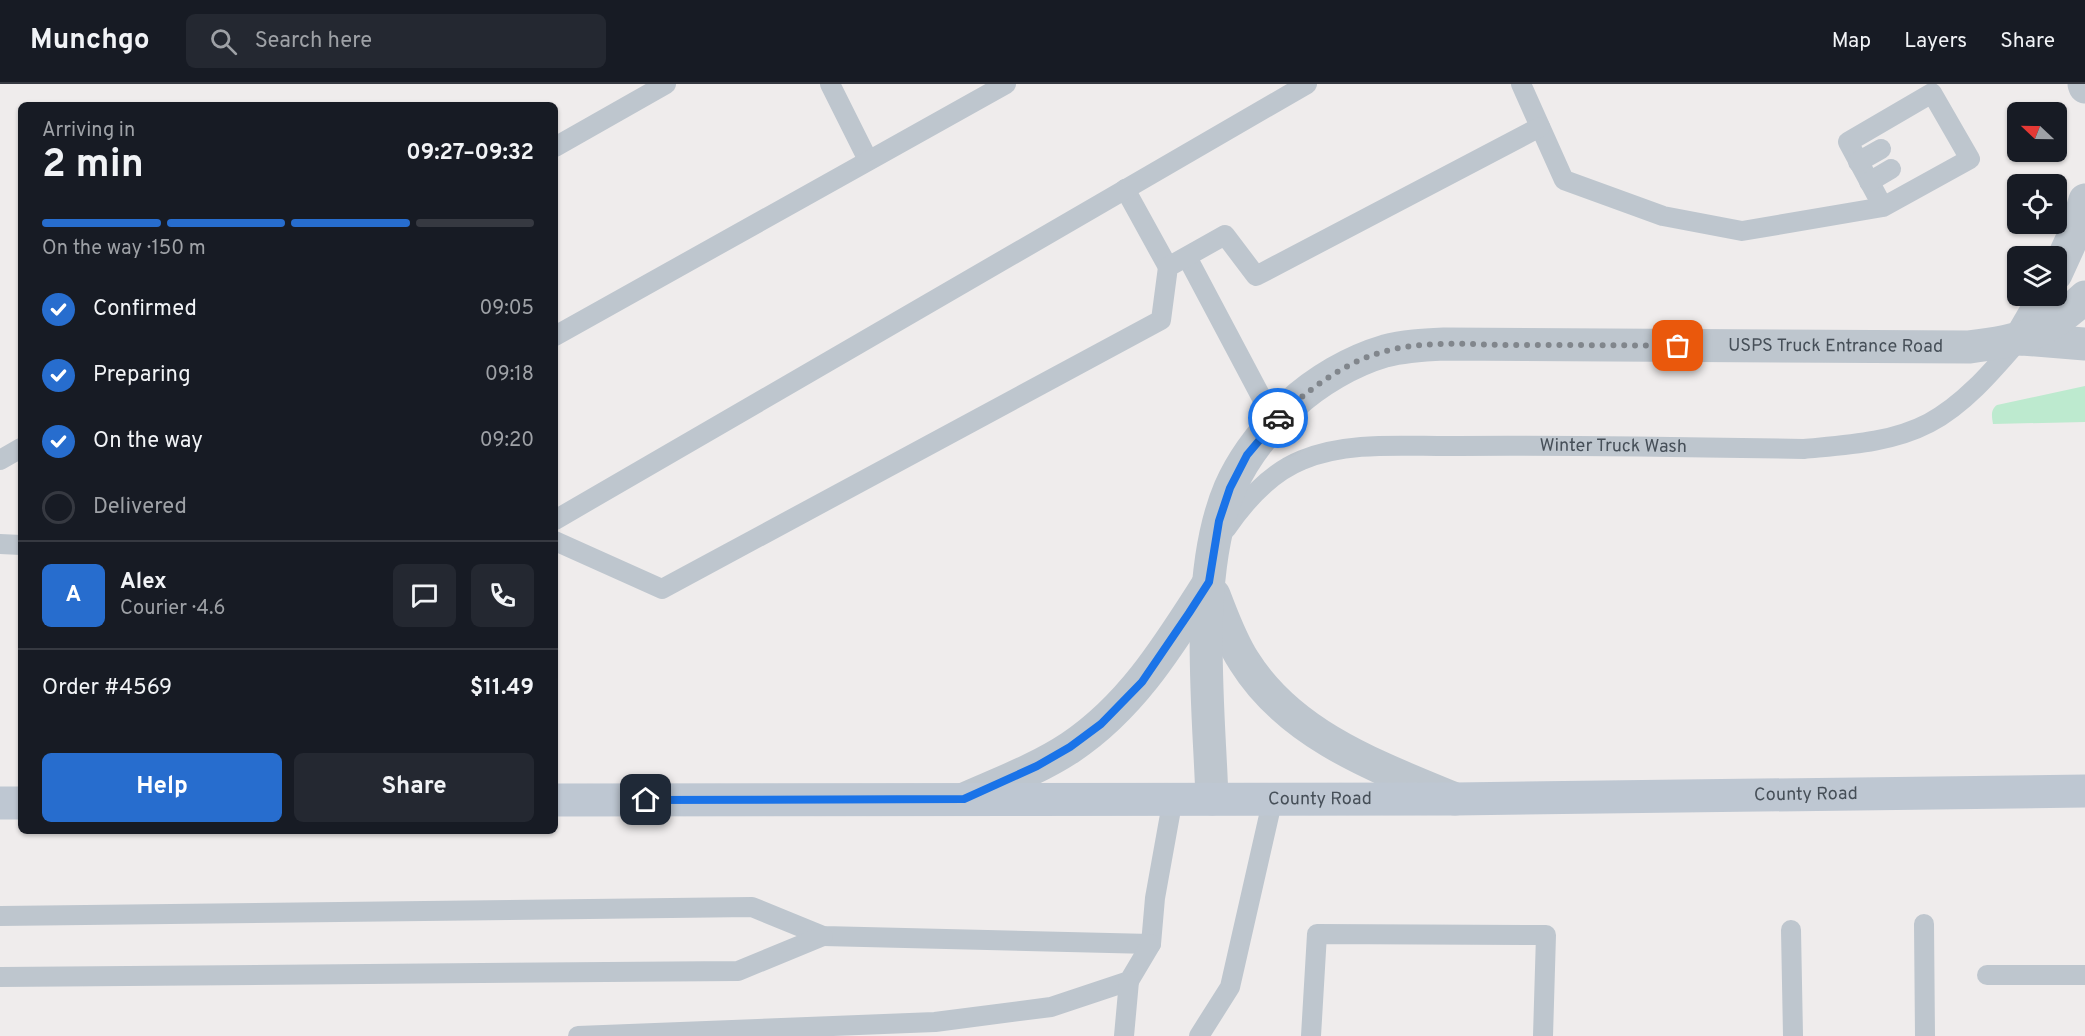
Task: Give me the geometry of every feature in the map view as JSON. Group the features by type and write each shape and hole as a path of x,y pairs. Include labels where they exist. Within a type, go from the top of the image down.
{"main road":[{"name":"County Road","path":"558,800 1455,799 2085,791"},
{"path":"0,803 18,803"}],"street":[{"path":"2067,250 2085,200"},
{"name":"USPS Truck Entrance Road","path":"2020,339 2055,322 2085,297"},
{"path":"2020,339 2039,306"},
{"name":"USPS Truck Entrance Road","path":"1212,799 1207,650 1211,567 1219,521 1230,488 1247,455 1274,421 1302,396 1359,361 1386,351 1444,344 1943,348 1977,346 2020,339 2085,344"},
{"path":"964,799 1037,766 1070,747 1101,724 1149,673 1211,567"},
{"path":"1211,567 1231,639 1259,683 1281,705 1329,741 1384,769 1455,799"}],"lane":[{"path":"558,145 666,84"},
{"path":"830,84 868,160"},
{"path":"558,334 1006,84"},
{"path":"558,518 1307,84"},
{"path":"1521,84 1564,180 1663,216 1742,231 1883,207 1970,159 1949,136 1937,115 1932,93 1848,142 1883,207"},
{"path":"1168,267 1225,235 1256,276 1540,127"},
{"path":"1858,162 1881,149"},
{"path":"1869,182 1891,169"},
{"path":"558,542 662,590 1161,320 1168,267 1125,189"},
{"path":"1187,257 1274,421"},
{"name":"Winter Truck Wash","path":"1211,567 1222,534 1238,510 1283,470 1301,460 1322,453 1354,447 1804,448 1849,445 1892,437 1929,423 1962,400 1994,369 2020,339"},
{"path":"0,460 18,450"},
{"path":"0,544 18,545"},
{"path":"1124,1036 1129,981 1151,944 1155,898 1173,798"},
{"path":"1199,1036 1230,987 1274,798"},
{"path":"0,916 752,907 823,936 1151,944"},
{"path":"1924,924 1925,1036"},
{"path":"1791,930 1793,1036"},
{"path":"1311,1036 1317,934 1546,935 1543,1036"},
{"path":"0,977 738,971 823,936"},
{"path":"1987,975 2085,975"},
{"path":"578,1036 935,1022 1051,1007 1129,981"}],"green space":[{"path":"2085,386 2085,422 1993,424 1992,411 1997,405"}],"way so far":[{"path":"1278,418 1302,396 1331,376 1359,361 1386,351 1444,344 1678,346"}],"route":[{"path":"646,800 964,799 1037,766 1070,747 1101,724 1142,682 1209,582 1219,521 1230,488 1247,455 1278,418"}]}
